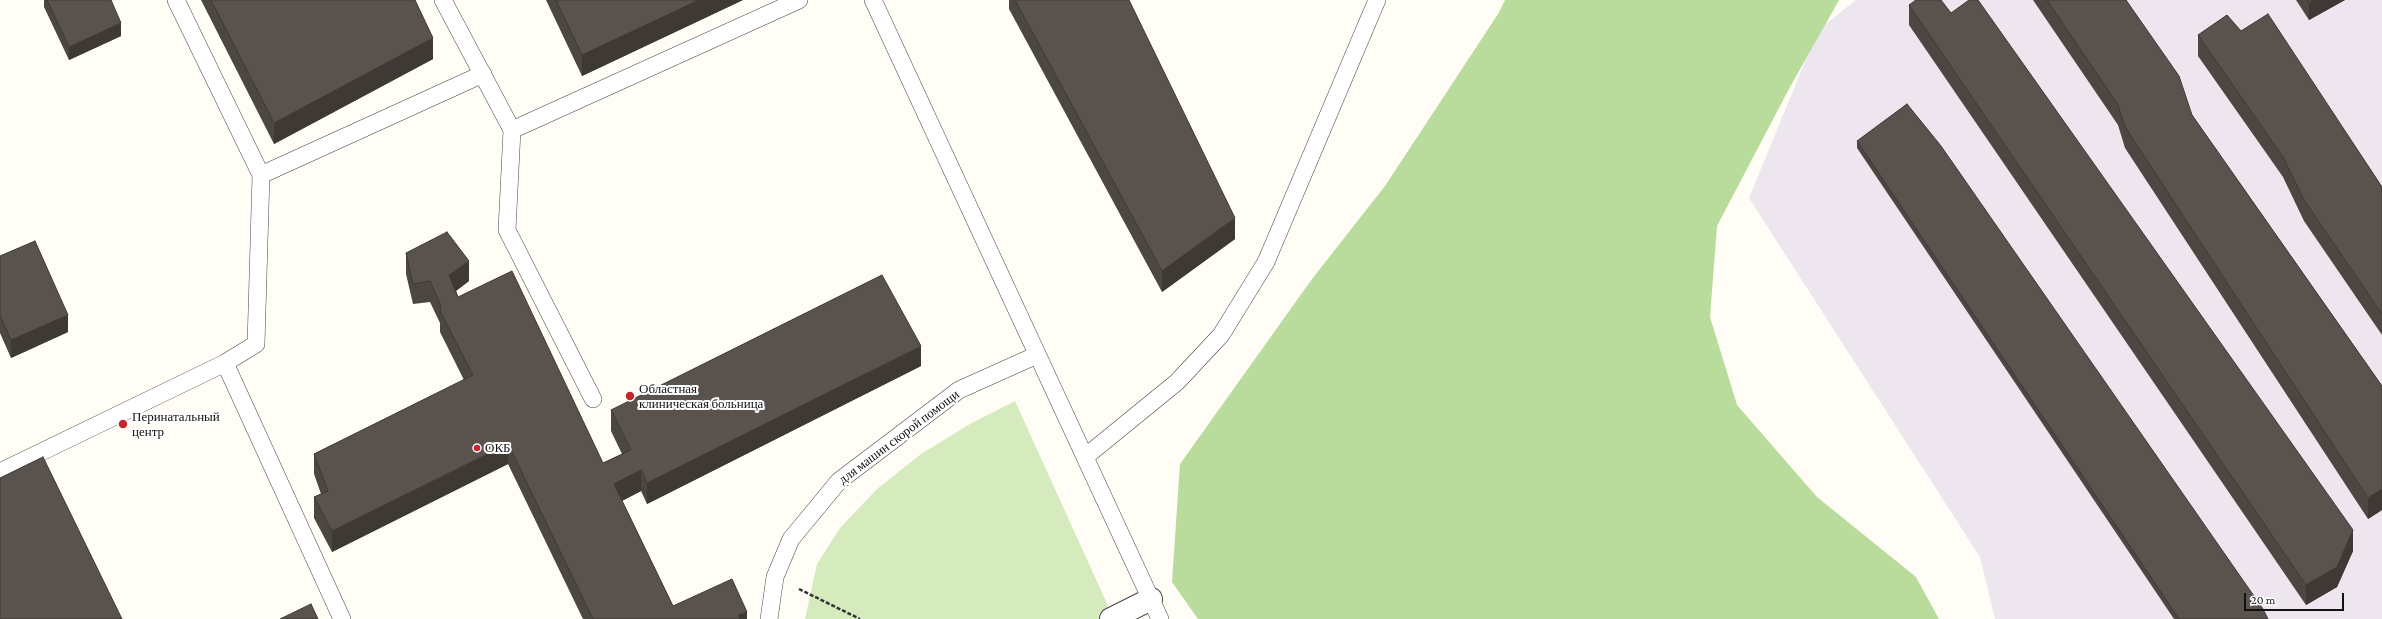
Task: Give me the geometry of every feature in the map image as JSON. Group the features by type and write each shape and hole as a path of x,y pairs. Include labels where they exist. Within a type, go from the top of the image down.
{"street":[{"path":"1111,619 1151,599"}],"lane":[{"path":"0,472 225,363 256,344 261,175 176,0"},
{"path":"443,0 512,130 507,230 593,399"},
{"path":"512,130 799,0"},
{"path":"873,0 1160,619"},
{"path":"1085,457 1177,382 1221,335 1266,262 1377,0"},
{"path":"261,175 483,74"},
{"name":"для машин скорой помощи","path":"769,619 775,577 791,539 839,481 959,390 1037,355"},
{"path":"225,363 342,619"}],"path":[{"path":"775,577 860,619"}],"shaded area":[{"path":"1856,0 2382,0 2382,619 1995,619 1980,557 1749,198 1818,30"}],"green space":[{"path":"1505,0 1839,0 1790,87 1717,226 1710,317 1737,405 1817,497 1916,577 1939,619 1198,619 1172,582 1180,464 1312,279 1385,186 1498,14"},
{"path":"1015,401 1114,619 805,619 817,564 840,528 877,489 921,454 970,424"}],"building":[{"path":"47,0 111,0 121,23 69,47"},
{"path":"211,0 415,0 433,38 274,123"},
{"path":"556,0 699,0 582,55"},
{"path":"1015,0 1129,0 1235,218 1162,271"},
{"path":"1916,0 1941,0 1951,13 1969,0 1978,0 2353,530 2337,567 2306,585 1909,5"},
{"path":"2047,0 2126,0 2179,76 2192,115 2382,386 2382,489 2368,498 2125,127 2118,105"},
{"path":"2307,0 2314,0 2309,3"},
{"path":"2268,14 2382,187 2382,314 2304,200 2283,157 2198,35 2227,15 2241,31"},
{"path":"1907,104 1941,146 2263,609 2268,619 2179,619 1857,141"},
{"name":"ОКБ","path":"447,232 469,261 449,275 458,297 512,271 603,463 631,450 611,410 882,275 921,346 647,483 641,470 614,484 673,606 732,579 747,612 738,615 740,619 593,619 508,444 332,531 314,497 328,491 314,454 473,375 440,311 441,306 430,281 413,284 406,253"},
{"path":"35,241 68,315 11,340 0,316 0,256"},
{"path":"43,457 122,619 0,619 0,478"},
{"path":"311,604 318,619 280,619"}],"place":[{"name":"Областная клиническая больница","path":"630,396"},
{"name":"Перинатальный центр","path":"123,424"},
{"name":"ОКБ","path":"477,448"}]}
